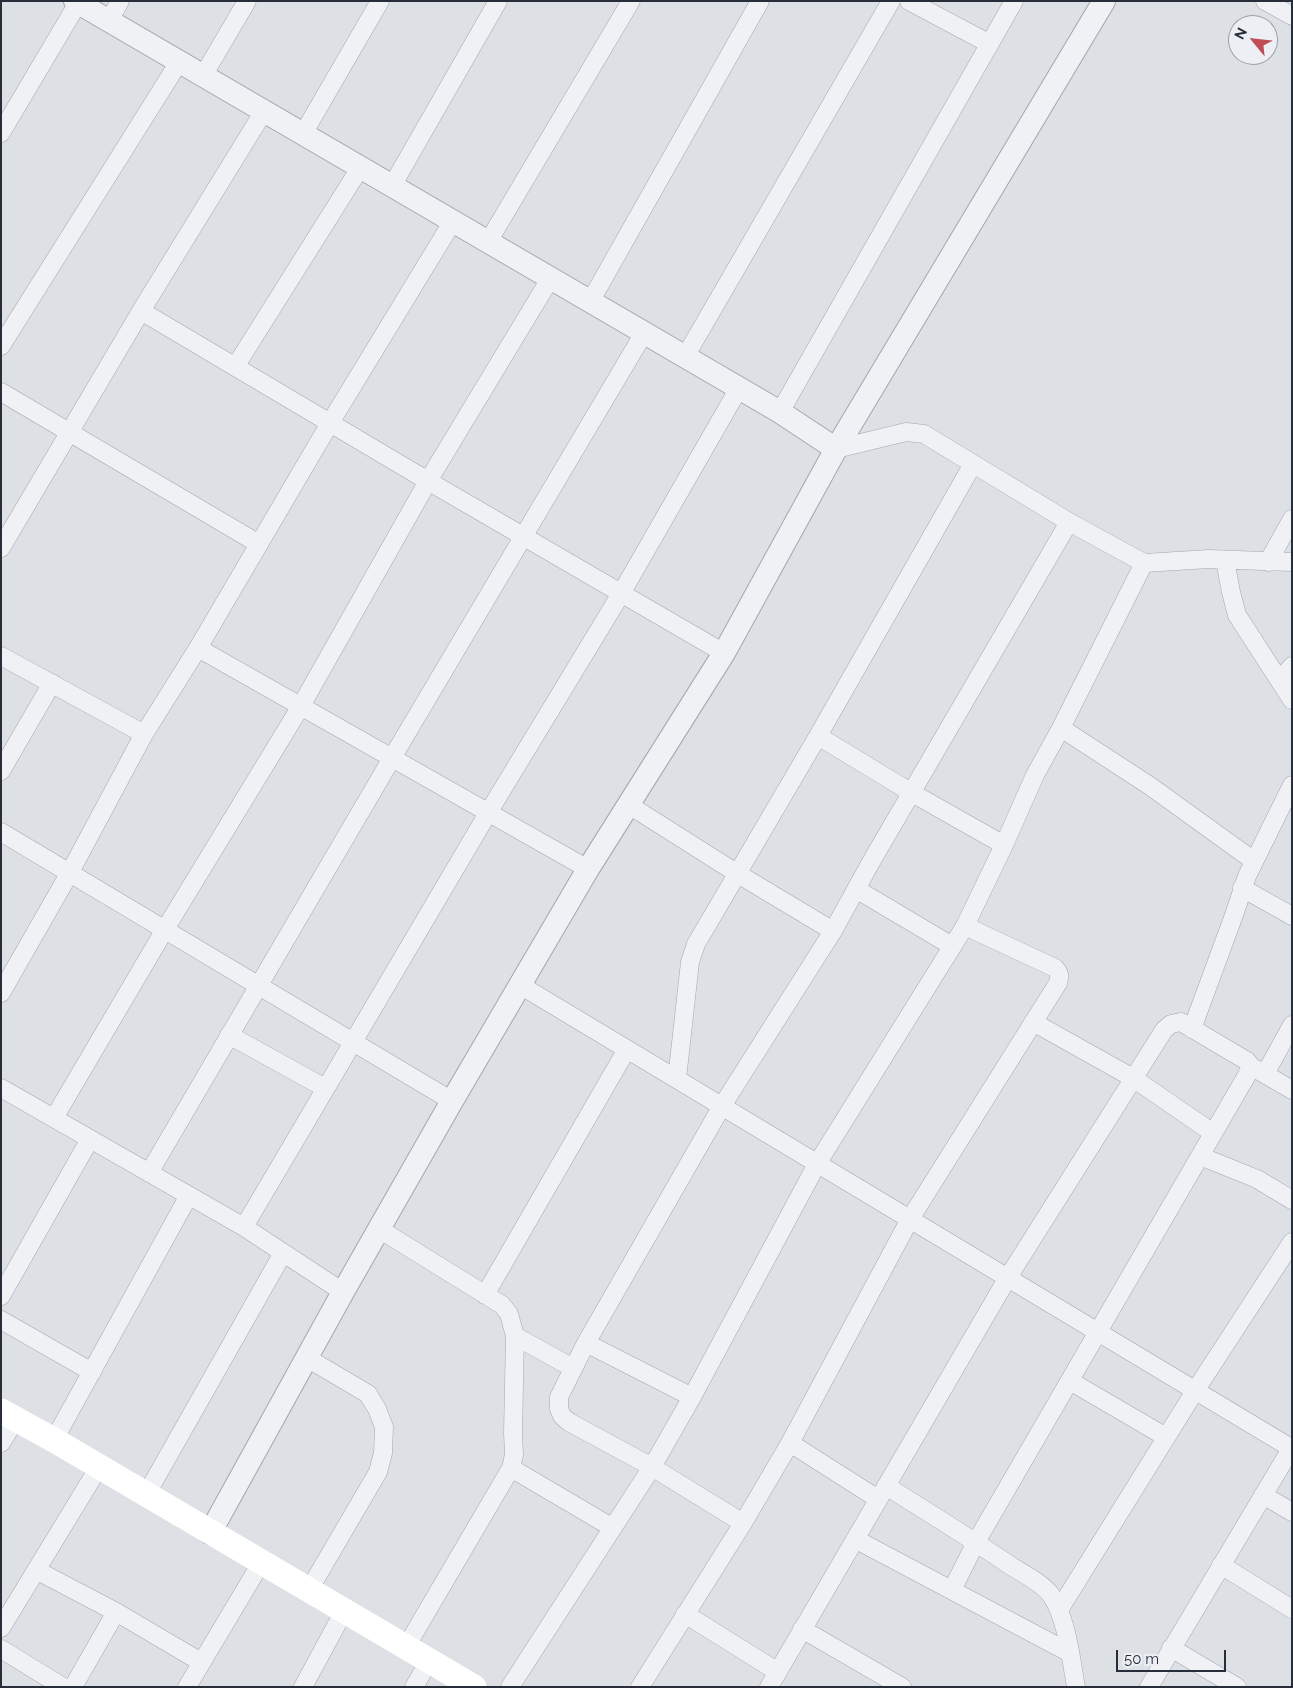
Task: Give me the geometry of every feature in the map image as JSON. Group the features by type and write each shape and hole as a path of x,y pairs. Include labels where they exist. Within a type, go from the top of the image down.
{"main road":[{"path":"9,1415 474,1687"}],"street":[{"path":"109,21 120,1"},
{"path":"203,76 247,1"},
{"path":"303,134 380,1"},
{"path":"392,186 498,1"},
{"path":"488,242 631,1"},
{"path":"590,302 760,1"},
{"path":"686,357 891,1"},
{"path":"909,1 990,44"},
{"path":"780,412 1014,1"},
{"path":"210,1533 343,1292 452,1101 588,869 724,653 836,448 1104,1"},
{"path":"1265,1 1292,16"},
{"path":"1,133 76,2 780,412 836,448 906,432 924,434 1069,522 1144,563 1209,559 1292,562"},
{"path":"1,346 179,62"},
{"path":"1,548 141,311 264,111"},
{"path":"236,367 360,168"},
{"path":"1,993 69,874 144,734 198,648 330,423 453,221"},
{"path":"54,1118 164,931 301,706 428,482 550,279"},
{"path":"141,311 428,482 622,592 724,653"},
{"path":"148,1174 257,986 644,333"},
{"path":"244,1227 488,813 622,592 739,388"},
{"path":"1,392 259,544"},
{"path":"677,1080 690,962 696,944 818,736 973,464"},
{"path":"1268,562 1292,519"},
{"path":"743,1523 652,1467 569,1422 562,1416 559,1409 559,1397 586,1343 722,1106 833,931 1069,522"},
{"path":"1225,560 1237,615 1292,700"},
{"path":"510,1687 652,1467 692,1397 817,1164 965,926 1035,775 1061,728 1144,563"},
{"path":"198,648 588,869"},
{"path":"1,656 144,734"},
{"path":"1280,680 1292,666"},
{"path":"1,771 52,683"},
{"path":"1061,728 1150,786 1254,860"},
{"path":"818,736 912,793 1004,845"},
{"path":"1192,1029 1242,888 1292,785"},
{"path":"629,805 833,931"},
{"path":"1,832 164,931 354,1041 452,1101"},
{"path":"1242,888 1292,916"},
{"path":"856,889 952,946"},
{"path":"640,1687 743,1523 790,1443 910,1220 1058,983 1060,976 1055,968 965,926"},
{"path":"520,985 1098,1334 1291,1448 1149,1687"},
{"path":"1033,1022 1133,1078 1213,1133"},
{"path":"685,1614 773,1679 1007,1279 1164,1030 1172,1024 1181,1022 1247,1060 1258,1070 1292,1090"},
{"path":"952,1590 976,1542 1247,1075 1258,1070 1292,1025"},
{"path":"229,1035 326,1088"},
{"path":"485,1295 627,1049"},
{"path":"1,1088 188,1197 244,1227 343,1292"},
{"path":"1,1296 90,1139"},
{"path":"1200,1156 1257,1178 1292,1200"},
{"path":"54,1440 188,1197"},
{"path":"379,1229 502,1305 509,1314 515,1336 512,1433 514,1455 511,1468 406,1647"},
{"path":"1059,1610 1195,1391 1292,1242"},
{"path":"146,1495 283,1253"},
{"path":"1,1320 92,1372"},
{"path":"515,1336 573,1368"},
{"path":"586,1343 692,1397"},
{"path":"307,1358 368,1394 377,1409 384,1427 384,1453 378,1472 309,1590"},
{"path":"1070,1381 1166,1437"},
{"path":"1,1443 9,1415"},
{"path":"790,1443 976,1542 1050,1594 1059,1610 1076,1687"},
{"path":"1,1628 99,1467"},
{"path":"511,1468 613,1528"},
{"path":"1263,1495 1292,1512"},
{"path":"855,1539 1070,1654"},
{"path":"187,1687 261,1562"},
{"path":"1221,1565 1292,1608"},
{"path":"36,1570 116,1612 201,1662"},
{"path":"303,1687 344,1610"},
{"path":"72,1687 116,1612"},
{"path":"802,1629 893,1685"},
{"path":"1,1648 63,1687"},
{"path":"1171,1648 1237,1687"},
{"path":"414,1687 429,1660"}]}
